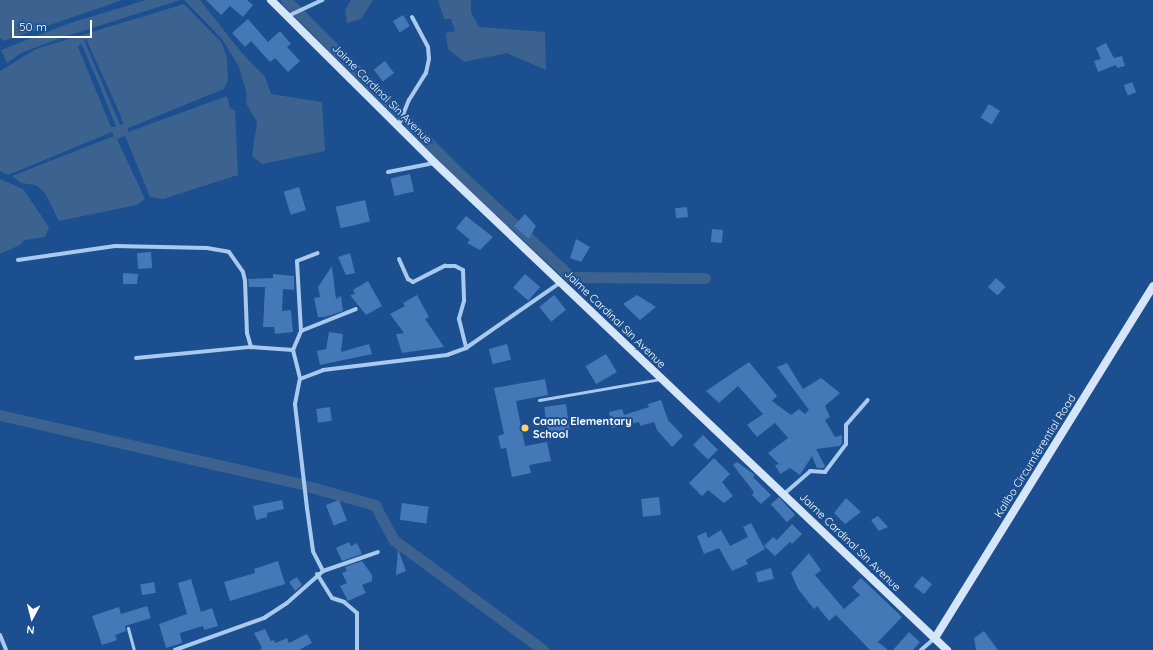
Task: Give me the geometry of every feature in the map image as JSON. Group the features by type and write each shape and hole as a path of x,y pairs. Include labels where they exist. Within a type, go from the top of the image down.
{"main road":[{"name":"Jaime Cardinal Sin Avenue","path":"271,0 435,163 947,650"},
{"name":"Kalibo Circumferential Road","path":"935,638 1153,286"}],"street":[{"path":"288,16 322,0"},
{"path":"398,127 409,100 426,73 429,59 428,47 412,17"},
{"path":"388,172 435,163"},
{"path":"18,260 116,246 225,250 229,252 243,272 251,347"},
{"path":"318,253 297,261 301,332 293,350 300,380 295,404 306,508 313,552 323,571"},
{"path":"399,259 408,279 413,282 445,266 455,266 463,270 464,301 459,319 466,348"},
{"path":"300,380 323,370 447,355 466,348 561,282"},
{"path":"301,332 356,309"},
{"path":"136,358 251,347 293,350"},
{"path":"784,494 810,471 826,472 846,444 846,425 868,400"},
{"path":"175,650 264,618 287,603 317,574 378,552"},
{"path":"317,574 332,598 344,602 357,613 357,650"},
{"path":"0,635 6,650"},
{"path":"921,650 935,638"}],"lane":[{"path":"539,400 663,379"},
{"path":"128,628 134,650"}],"water":[{"path":"0,0 122,0 4,41 0,38"},
{"path":"146,0 180,0 61,38 21,53 7,63 1,50 67,24"},
{"path":"184,0 200,0 242,53 265,77 271,94 322,102 325,151 262,164 252,156 257,122 246,103 247,94 239,67 222,39"},
{"path":"351,0 373,0 361,19 347,23 345,10"},
{"path":"438,0 471,0 471,12 479,27 545,32 546,70 507,53 464,62 448,49 446,33 455,31 451,19 444,19"},
{"path":"184,4 222,43 227,59 228,80 224,89 128,128 128,132 227,96 230,108 235,111 238,175 163,199 150,197 125,136 117,139 145,199 137,205 59,221 45,193 36,185 21,183 12,176 114,136 112,132 8,175 0,171 0,71 36,49","holes":["86,39 120,114 123,124 120,125 84,40","81,43 101,89 116,127 111,127 78,47"]},
{"path":"0,179 23,189 49,227 45,237 24,240 20,245 0,254"}],"building":[{"path":"206,0 247,0 253,5 243,17 230,6 221,15"},
{"path":"403,15 410,26 400,32 393,21"},
{"path":"248,19 268,42 280,31 291,44 287,47 300,61 288,72 275,58 270,62 251,41 245,47 232,33"},
{"path":"1106,43 1116,62 1114,58 1122,56 1125,66 1117,68 1116,65 1098,72 1094,61 1101,59 1096,48"},
{"path":"385,61 394,73 383,81 374,69"},
{"path":"1132,82 1136,92 1128,96 1124,85"},
{"path":"989,104 1000,111 992,124 981,118"},
{"path":"410,174 414,192 395,196 391,178"},
{"path":"299,187 306,210 291,215 284,192"},
{"path":"365,200 370,221 341,228 336,207"},
{"path":"687,207 688,217 676,218 675,208"},
{"path":"525,214 536,226 529,239 514,226"},
{"path":"466,216 493,237 480,250 467,243 470,240 456,228"},
{"path":"712,229 723,230 722,243 711,242"},
{"path":"576,239 590,247 581,262 570,258"},
{"path":"151,252 152,268 138,269 137,253"},
{"path":"350,253 355,273 346,275 338,257"},
{"path":"332,266 336,299 341,296 343,311 325,317 318,317 314,298 320,297 318,287"},
{"path":"123,273 138,274 137,284 123,284"},
{"path":"273,274 294,276 294,290 283,289 282,311 291,310 293,332 275,334 274,327 263,327 265,287 249,287 248,279 273,278"},
{"path":"525,274 540,287 528,301 513,288"},
{"path":"996,278 1006,287 998,296 988,287"},
{"path":"368,281 382,306 366,315 350,295 355,294 353,290"},
{"path":"417,295 429,317 425,319 444,347 402,353 396,334 404,333 390,314 405,306 403,303"},
{"path":"554,295 566,310 551,322 539,307"},
{"path":"637,295 656,307 640,320 623,304"},
{"path":"329,332 343,334 341,352 369,344 372,354 320,365 317,351 326,349"},
{"path":"507,344 511,359 493,364 489,349"},
{"path":"606,354 617,372 596,384 585,366"},
{"path":"749,362 777,396 772,401 791,415 799,409 805,414 809,410 777,367 787,363 803,389 821,378 840,393 825,406 830,417 825,420 835,437 842,435 842,443 840,446 816,449 825,466 824,468 817,468 812,456 800,475 790,468 780,474 775,465 779,464 768,453 788,438 775,423 757,437 747,425 763,414 738,386 719,403 706,391"},
{"path":"545,379 548,395 516,401 525,446 547,442 551,461 529,465 531,473 512,477 506,448 501,449 498,436 504,434 494,388"},
{"path":"661,400 668,420 683,436 672,447 657,430 654,422 640,426 639,422 612,428 609,412 622,409 624,415 649,407 648,404"},
{"path":"566,404 570,431 548,434 544,407"},
{"path":"330,407 332,421 318,423 316,409"},
{"path":"703,435 718,450 708,460 693,445"},
{"path":"714,458 730,474 722,482 733,496 724,503 708,490 702,496 689,483"},
{"path":"737,462 755,475 753,477 771,495 761,504 752,495 754,492 733,465"},
{"path":"659,497 661,515 643,517 641,499"},
{"path":"779,497 795,515 787,522 771,504"},
{"path":"846,498 861,512 845,524 834,513"},
{"path":"282,500 284,509 267,513 267,517 256,520 253,506"},
{"path":"339,500 347,521 334,526 326,505"},
{"path":"402,503 429,507 426,524 400,520"},
{"path":"878,516 888,527 879,531 871,520"},
{"path":"751,523 765,549 746,560 748,564 732,571 719,548 704,554 697,536 706,532 708,538 721,530 730,546 748,537 743,527"},
{"path":"792,524 802,534 792,544 790,542 775,556 764,546 773,537 777,540"},
{"path":"349,542 351,546 357,543 362,554 342,561 336,548"},
{"path":"398,549 406,571 396,575"},
{"path":"809,553 821,570 815,575 844,609 860,595 852,587 861,578 902,617 878,642 888,650 870,650 836,615 829,621 817,606 814,609 798,589 791,573"},
{"path":"278,561 285,584 230,601 224,582 255,573 254,569"},
{"path":"362,561 372,575 372,581 362,585 366,593 348,601 340,586 347,583 342,573 347,571 345,567"},
{"path":"771,568 774,579 758,583 756,572"},
{"path":"922,576 932,584 924,594 914,586"},
{"path":"297,577 302,585 295,591 289,582"},
{"path":"191,579 201,612 212,608 218,626 204,630 203,626 180,633 182,643 166,648 159,624 187,614 178,583"},
{"path":"154,582 156,593 142,595 140,584"},
{"path":"147,606 151,618 125,626 126,631 115,635 117,640 102,645 92,616 119,607 121,614"},
{"path":"265,629 271,641 274,640 275,643 287,638 289,643 307,634 312,643 299,650 259,650 262,648 254,633"},
{"path":"984,631 998,650 976,650 974,638"},
{"path":"909,632 920,642 913,650 893,650"}],"waterway":[{"path":"286,0 459,173 571,277 705,278"},
{"path":"0,415 301,484"},
{"path":"307,486 375,505 394,540 543,650"}],"place":[{"name":"Caano Elementary School","path":"525,428"}]}
